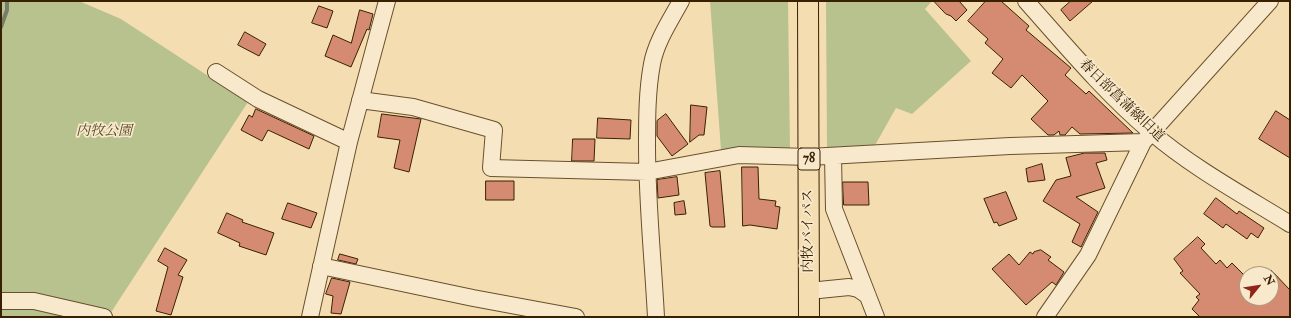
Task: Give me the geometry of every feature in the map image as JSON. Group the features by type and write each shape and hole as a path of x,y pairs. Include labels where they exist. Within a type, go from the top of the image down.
{"main road":[{"name":"内牧バイパス","path":"808,1 809,317"}],"street":[{"path":"310,317 349,142 387,1"},
{"path":"656,317 647,172 647,119 652,63 662,34 681,1"},
{"name":"春日部菖蒲線旧道","path":"1026,1 1147,137 1174,150 1290,224"},
{"path":"1045,317 1088,255 1147,137 1270,1"},
{"path":"216,72 258,99 349,142"},
{"path":"360,100 414,107 494,130 491,168 647,172 739,155 809,157 833,156 1147,137"},
{"path":"833,156 834,209 876,317"},
{"path":"321,266 473,298 576,317"},
{"path":"809,291 849,287 858,289 868,296"},
{"path":"1,301 34,301 104,317"}],"green space":[{"name":"内牧公園","path":"1,1 79,1 121,19 248,102 108,317 1,317"},
{"path":"710,1 788,1 790,150 721,150"},
{"path":"826,1 932,1 925,9 971,61 912,114 896,108 874,147 827,149"}],"building":[{"path":"934,1 959,1 967,10 956,21 951,16 946,14"},
{"path":"986,1 1001,1 1029,26 1026,30 1071,68 1065,75 1086,94 1089,91 1133,133 1080,134 1072,127 1065,135 1060,135 1059,131 1054,135 1048,135 1031,119 1048,101 1022,75 1011,88 992,73 1003,59 985,43 988,39 968,21"},
{"path":"1071,1 1093,1 1070,21 1061,10"},
{"path":"319,6 333,11 327,28 312,23"},
{"path":"360,10 373,14 369,30 367,29 351,67 325,56 333,35 351,43"},
{"path":"245,32 266,44 259,56 238,45"},
{"path":"691,105 707,107 704,135 699,135 690,142"},
{"path":"256,109 314,136 309,149 268,130 262,141 241,130 249,115 252,117"},
{"path":"1276,111 1290,120 1290,158 1259,139"},
{"path":"382,114 421,119 409,172 394,168 400,140 378,137"},
{"path":"666,114 688,144 672,156 657,136 657,121"},
{"path":"598,118 631,120 630,139 597,138"},
{"path":"573,139 595,139 594,161 572,161"},
{"path":"1085,153 1105,153 1107,160 1096,163 1105,188 1076,197 1098,212 1081,247 1072,242 1080,224 1043,201 1056,180 1071,176 1066,158"},
{"path":"1042,164 1045,180 1028,182 1026,169"},
{"path":"742,167 758,167 759,199 776,201 775,206 780,207 777,229 750,225 743,226"},
{"path":"720,171 725,227 712,227 710,226 705,173"},
{"path":"677,177 679,195 658,198 657,180"},
{"path":"486,181 514,181 514,200 486,200"},
{"path":"843,182 868,182 869,205 844,205"},
{"path":"1006,192 1017,219 999,226 997,222 994,223 984,199"},
{"path":"1216,198 1237,214 1239,211 1264,228 1258,238 1251,233 1247,239 1226,224 1223,228 1204,214"},
{"path":"684,201 686,214 675,215 674,203"},
{"path":"288,203 317,213 311,228 282,219"},
{"path":"227,213 243,220 242,222 274,233 266,255 239,246 240,243 218,233"},
{"path":"1198,237 1205,244 1201,248 1216,264 1220,260 1227,268 1232,263 1239,270 1239,306 1279,306 1279,278 1290,290 1290,317 1200,317 1192,309 1199,300 1196,297 1200,294 1180,273 1183,271 1174,259"},
{"path":"165,248 187,260 178,275 183,277 171,315 156,311 168,267 158,261"},
{"path":"1041,250 1051,257 1048,260 1064,272 1056,285 1052,282 1026,305 992,269 1009,254 1019,265 1030,252 1033,254 1034,252"},
{"path":"340,254 358,259 356,264 338,260"},
{"path":"332,278 350,282 341,314 331,313 333,296 326,294"}],"waterway":[{"path":"1,27 7,10 7,1"}]}
